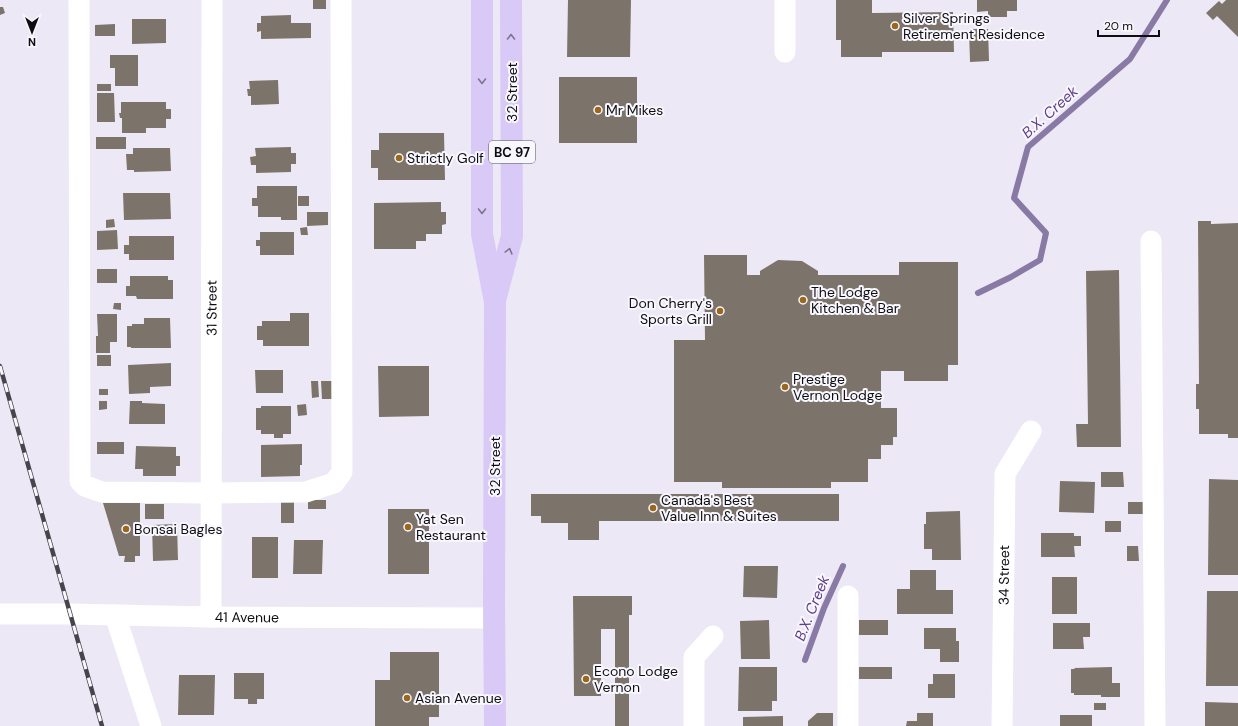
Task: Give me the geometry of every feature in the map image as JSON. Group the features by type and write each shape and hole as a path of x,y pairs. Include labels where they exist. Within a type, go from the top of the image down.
{"highway":[{"name":"32 Street","path":"482,0 482,234 495,302 495,726"},
{"name":"32 Street","path":"495,302 512,236 511,0"}],"street":[{"path":"79,0 80,481 85,486 102,492 212,493 306,492 334,483 342,472 341,0"},
{"name":"31 Street","path":"212,0 212,617"},
{"path":"785,0 785,52"},
{"path":"1151,241 1155,726"},
{"name":"34 Street","path":"1002,726 1004,474 1031,431"},
{"path":"848,596 848,726"},
{"name":"41 Avenue","path":"0,614 212,617 494,618"},
{"path":"115,615 151,726"},
{"path":"694,726 694,657 713,636"}],"building":[{"path":"313,0 326,0 326,9 313,9"},
{"path":"568,0 631,0 630,57 567,57"},
{"name":"Silver Springs Retirement Residence","path":"836,0 872,0 872,13 953,12 954,52 882,52 882,57 841,57 841,40 836,40"},
{"name":"Silver Springs Retirement Residence","path":"977,0 1017,0 1017,11 1007,11 1007,17 988,17 988,11 977,12"},
{"path":"1226,0 1238,0 1238,37 1217,16 1213,20 1206,13 1219,1 1222,4"},
{"path":"0,7 3,7 5,13 0,15"},
{"path":"291,15 291,23 311,23 311,38 261,39 261,31 257,32 257,23 261,23 261,16"},
{"path":"132,19 166,19 166,43 132,44"},
{"path":"115,24 115,36 95,36 95,25"},
{"path":"969,29 988,29 989,61 970,62"},
{"path":"110,55 138,55 138,86 115,86 115,68 110,68"},
{"name":"Mr Mikes","path":"559,77 637,77 637,143 559,143"},
{"path":"278,80 279,104 251,105 251,96 248,96 247,89 250,89 249,81"},
{"path":"97,84 111,84 111,91 97,91"},
{"path":"97,93 114,93 115,122 97,122"},
{"path":"121,102 166,102 166,109 171,109 171,119 166,119 166,128 146,128 146,133 122,133 122,118 120,118 119,113 121,113"},
{"path":"379,133 444,133 445,180 378,180 378,168 371,168 371,150 379,150"},
{"path":"96,137 126,137 126,149 96,149"},
{"path":"291,147 291,153 296,153 296,164 291,164 291,172 256,173 256,165 251,165 250,157 256,156 255,148"},
{"path":"133,148 170,148 171,171 134,172 134,170 127,170 126,154 133,154"},
{"path":"257,186 297,186 297,220 281,220 281,217 258,217 258,206 252,206 252,198 257,198"},
{"path":"123,193 170,193 171,219 124,220"},
{"path":"298,196 309,196 309,206 298,206"},
{"path":"441,202 441,212 446,212 446,224 442,225 442,234 426,234 426,241 416,241 416,249 374,249 374,203"},
{"path":"307,212 328,212 328,225 307,226"},
{"path":"114,219 115,227 106,228 106,220"},
{"path":"1198,221 1211,221 1211,224 1238,223 1238,438 1228,438 1228,434 1199,434 1199,409 1196,409 1196,384 1199,384"},
{"path":"307,227 308,235 301,235 300,228"},
{"path":"117,230 118,249 97,250 97,231"},
{"path":"260,232 294,232 294,255 260,255 260,246 256,246 256,240 260,240"},
{"path":"129,236 174,236 174,260 129,260 129,254 124,254 124,245 129,245"},
{"path":"704,255 747,255 747,275 760,275 760,271 778,260 802,261 818,271 818,275 899,275 899,262 958,262 958,365 948,365 948,381 904,381 904,371 881,371 881,408 897,408 897,437 893,437 893,445 881,445 881,459 868,459 868,482 831,482 831,488 722,488 722,482 674,482 674,340 705,340"},
{"path":"97,269 117,269 117,283 97,283"},
{"path":"1119,270 1121,447 1077,447 1076,424 1088,424 1086,271"},
{"path":"130,276 168,276 168,280 173,280 173,299 137,299 136,296 126,296 126,286 130,286"},
{"path":"114,303 121,303 121,310 113,309"},
{"path":"290,313 309,313 309,346 263,346 263,340 257,340 257,326 262,326 262,321 290,321"},
{"path":"97,314 117,314 117,342 110,342 110,353 96,353 96,336 98,336"},
{"path":"144,318 170,318 171,348 127,347 127,326 132,326 132,324 144,324"},
{"path":"97,355 111,355 111,366 97,366"},
{"path":"171,363 171,386 150,387 150,393 129,394 128,365"},
{"path":"378,366 429,366 429,416 379,417"},
{"path":"255,370 283,370 283,393 256,393"},
{"path":"311,381 318,381 319,397 312,398"},
{"path":"321,381 333,381 334,399 322,399"},
{"path":"99,389 108,389 108,395 99,395"},
{"path":"99,401 107,401 107,409 99,410"},
{"path":"130,401 165,404 165,424 129,424"},
{"path":"306,404 307,415 298,416 297,405"},
{"path":"261,406 291,406 291,434 283,434 283,438 274,438 274,434 261,434 261,430 256,430 256,408 261,408"},
{"path":"97,442 124,442 124,454 97,454"},
{"path":"302,444 302,465 300,465 300,476 261,477 261,445"},
{"path":"136,446 176,447 176,456 180,456 180,466 176,466 176,476 143,476 143,469 135,469"},
{"path":"1101,472 1123,472 1124,487 1101,487"},
{"path":"1209,479 1238,480 1238,575 1208,575"},
{"path":"1060,481 1095,482 1094,513 1059,512"},
{"path":"531,494 839,494 839,521 599,521 599,540 568,540 568,523 541,523 541,516 531,516"},
{"path":"308,500 326,500 326,509 308,509"},
{"path":"281,501 294,501 294,523 281,523"},
{"path":"1128,502 1143,502 1143,514 1128,514"},
{"name":"Bonsai Bagles","path":"103,503 140,503 140,556 135,556 135,562 124,562 125,556 119,556"},
{"path":"145,504 164,504 164,519 145,519"},
{"name":"Yat Sen Restaurant","path":"388,509 429,509 429,574 388,574"},
{"path":"960,511 961,560 932,560 932,549 924,549 924,524 926,524 926,512"},
{"path":"1105,521 1121,521 1121,532 1105,532"},
{"path":"177,524 178,560 153,561 152,525"},
{"path":"1041,533 1074,533 1074,536 1081,536 1081,546 1074,546 1075,557 1041,557"},
{"path":"252,537 278,537 278,578 252,578"},
{"path":"294,540 323,540 322,574 293,574"},
{"path":"1127,546 1138,546 1139,561 1127,561"},
{"path":"744,566 778,566 777,598 743,597"},
{"path":"910,570 936,570 936,590 953,590 953,614 897,614 897,589 910,589"},
{"path":"1052,577 1077,577 1077,614 1052,614"},
{"path":"1207,591 1238,591 1238,686 1206,686"},
{"path":"573,596 632,596 632,615 629,615 629,726 615,726 615,629 601,629 601,696 574,696"},
{"path":"769,620 770,659 741,659 740,621"},
{"path":"859,620 888,620 888,635 859,635"},
{"path":"1053,623 1090,623 1090,637 1083,637 1084,649 1053,649"},
{"path":"924,628 956,628 956,641 959,641 959,662 940,662 940,649 924,649"},
{"name":"Asian Avenue","path":"390,652 439,652 439,717 429,717 429,726 375,726 375,680 390,680"},
{"path":"739,667 777,667 777,701 772,701 772,711 738,711"},
{"path":"859,667 892,667 892,679 859,679"},
{"path":"1112,667 1112,683 1120,683 1120,697 1074,695 1074,693 1071,693 1071,669"},
{"path":"234,673 264,673 264,699 257,699 257,704 248,704 248,699 234,699"},
{"path":"933,674 955,674 955,698 928,698 928,684 933,684"},
{"path":"179,675 215,675 214,715 178,715"},
{"path":"1205,702 1238,703 1238,726 1205,726"},
{"path":"1094,703 1106,703 1106,710 1094,710"},
{"path":"817,713 833,713 833,726 808,726 808,721"},
{"path":"917,713 933,713 933,726 906,726 907,721 917,721"},
{"path":"1060,715 1092,715 1092,726 1060,726"},
{"path":"783,716 783,726 743,726 743,717"}],"waterway":[{"name":"B.X. Creek","path":"978,293 1011,277 1040,260 1046,233 1014,198 1028,147 1130,59 1167,0"},
{"name":"B.X. Creek","path":"805,660 824,608 843,566"}],"railway":[{"path":"0,366 102,726"}],"place":[{"name":"Silver Springs Retirement Residence","path":"895,26"},
{"name":"Mr Mikes","path":"598,110"},
{"name":"Strictly Golf","path":"399,158"},
{"name":"The Lodge Kitchen & Bar","path":"803,300"},
{"name":"Don Cherry's Sports Grill","path":"720,311"},
{"name":"Prestige Vernon Lodge","path":"785,387"},
{"name":"Canada's Best Value Inn & Suites","path":"653,508"},
{"name":"Yat Sen Restaurant","path":"408,527"},
{"name":"Bonsai Bagles","path":"126,529"},
{"name":"Econo Lodge Vernon","path":"586,679"},
{"name":"Asian Avenue","path":"407,698"}]}
